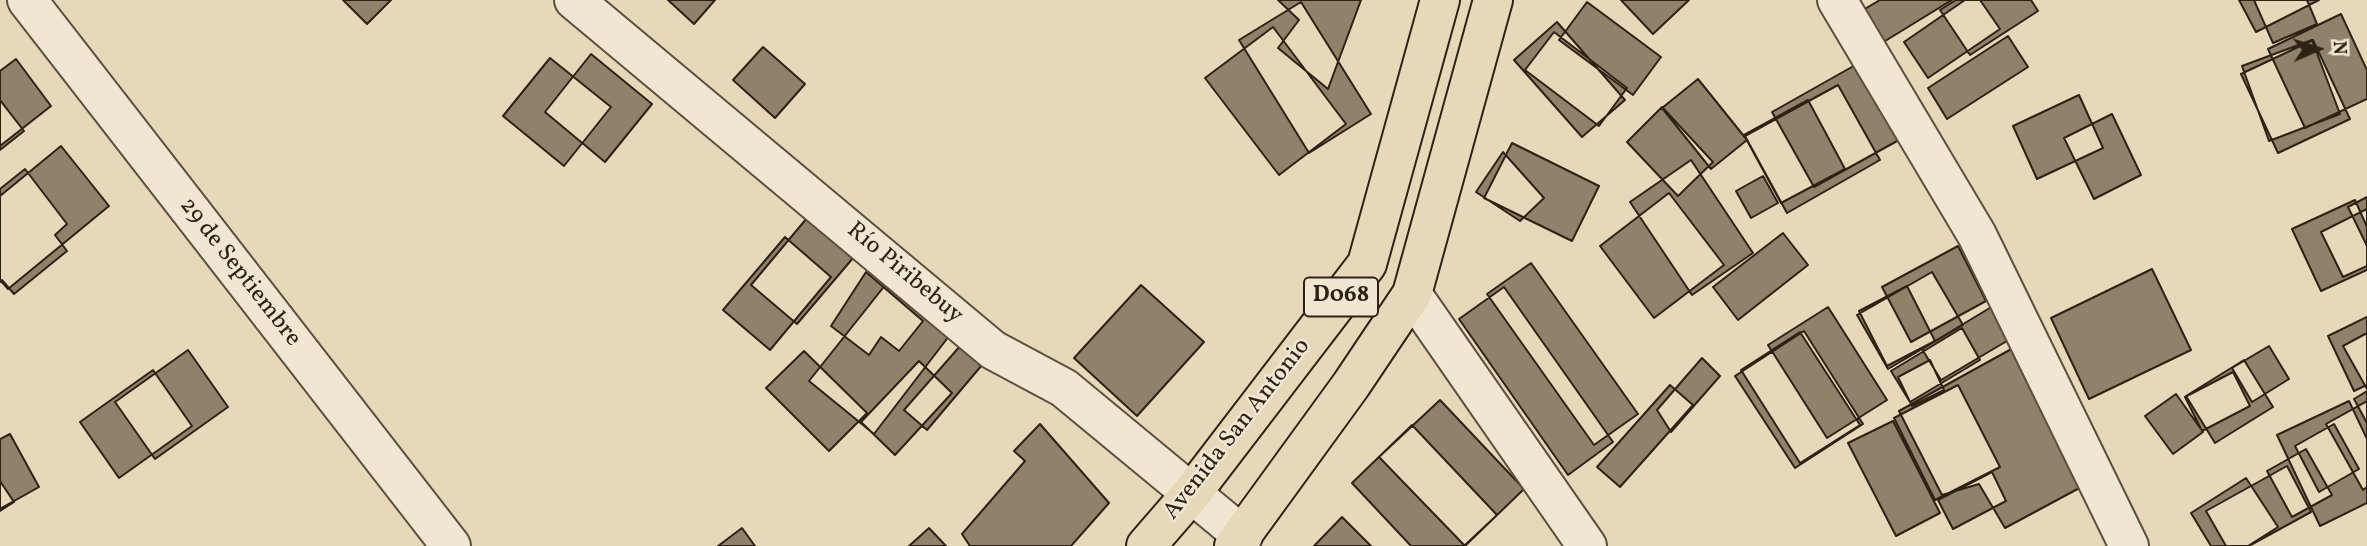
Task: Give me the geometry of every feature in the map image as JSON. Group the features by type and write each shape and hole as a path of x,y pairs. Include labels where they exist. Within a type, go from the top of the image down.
{"main road":[{"name":"Avenida San Antonio","path":"1146,546 1191,494 1367,264 1440,0"},
{"name":"D068","path":"1238,541 1412,294 1493,0"}],"street":[{"name":"29 de Septiembre","path":"27,0 451,546"},
{"name":"Río Piribebuy","path":"574,0 993,350 1064,388 1191,494 1238,541"},
{"path":"1836,0 1977,235 2129,546"},
{"path":"1412,294 1587,546"}],"building":[{"path":"343,0 391,0 367,24"},
{"path":"668,0 715,0 694,24"},
{"path":"1278,0 1361,0 1328,89 1278,48 1299,20"},
{"path":"1621,0 1689,0 1653,34"},
{"path":"1880,0 1952,0 1877,46 1858,13"},
{"path":"1956,0 2031,0 2038,11 1970,55 1940,10"},
{"path":"1965,0 1980,0 2000,29 1928,78 1904,42"},
{"path":"2239,0 2319,0 2256,32"},
{"path":"2254,0 2307,0 2317,24 2273,43"},
{"path":"1301,2 1371,114 1309,153 1239,40"},
{"path":"1587,2 1661,57 1633,95 1559,40"},
{"path":"2341,14 2367,70 2367,99 2305,128 2268,49"},
{"path":"1557,22 1625,100 1582,137 1514,60"},
{"path":"1273,27 1346,124 1279,175 1205,78"},
{"path":"1554,32 1627,88 1599,126 1525,70"},
{"path":"2008,36 2028,67 1947,119 1928,88"},
{"path":"2312,40 2340,114 2269,141 2242,66"},
{"path":"2313,40 2350,119 2278,153 2241,74"},
{"path":"763,47 805,84 775,118 733,80"},
{"path":"591,54 652,104 605,162 545,112"},
{"path":"550,58 611,107 564,166 503,116"},
{"path":"16,59 51,106 0,146 0,71"},
{"path":"1866,59 1908,135 1814,187 1772,112"},
{"path":"1698,79 1747,140 1711,169 1662,108"},
{"path":"1838,85 1880,160 1787,213 1745,136"},
{"path":"2079,95 2103,148 2037,179 2013,126"},
{"path":"0,100 24,131 0,150"},
{"path":"1808,100 1845,169 1781,203 1744,135"},
{"path":"1662,107 1713,162 1678,196 1627,142"},
{"path":"2112,114 2141,175 2094,199 2064,138"},
{"path":"1512,143 1599,186 1572,241 1484,198"},
{"path":"61,146 109,206 8,289 0,280 0,196"},
{"path":"1503,152 1544,198 1520,221 1476,192"},
{"path":"1691,160 1753,253 1692,295 1630,202"},
{"path":"25,169 67,224 55,235 67,251 14,294 2,280 0,282 0,189"},
{"path":"1763,176 1778,203 1751,218 1736,191"},
{"path":"1669,193 1724,265 1654,318 1600,246"},
{"path":"2367,197 2367,246 2348,207"},
{"path":"2355,200 2367,227 2367,270 2321,291 2292,229"},
{"path":"2367,209 2367,266 2343,277 2321,232"},
{"path":"812,212 859,251 797,324 751,285"},
{"path":"1783,233 1808,265 1738,320 1713,287"},
{"path":"785,237 831,277 770,350 723,310"},
{"path":"1958,246 1986,301 1911,342 1882,287"},
{"path":"1531,263 1638,414 1594,445 1487,294"},
{"path":"2152,269 2191,350 2089,399 2051,318"},
{"path":"866,272 923,321 899,351 881,337 869,355 831,326"},
{"path":"1932,272 1963,325 1888,369 1857,315"},
{"path":"894,274 956,327 874,434 809,381"},
{"path":"1141,285 1204,342 1137,416 1074,358"},
{"path":"1907,286 1935,341 1887,366 1859,311"},
{"path":"1504,287 1613,442 1568,475 1459,319"},
{"path":"1993,306 2012,338 1941,380 1922,349"},
{"path":"1828,307 1887,400 1827,438 1768,345"},
{"path":"2367,317 2367,385 2354,391 2328,336"},
{"path":"1962,328 1980,360 1910,402 1891,371"},
{"path":"1804,331 1863,424 1795,468 1735,376"},
{"path":"1800,332 1860,425 1800,463 1741,370"},
{"path":"2367,333 2367,389 2343,346"},
{"path":"961,345 982,365 927,430 904,410"},
{"path":"2269,346 2289,379 2252,402 2232,368"},
{"path":"2015,347 2085,485 2005,528 1979,484 1942,495 1899,411"},
{"path":"188,350 228,407 155,459 115,402"},
{"path":"804,351 867,413 829,451 766,388"},
{"path":"1702,358 1720,376 1671,432 1657,410"},
{"path":"1930,360 1944,390 1912,406 1898,377"},
{"path":"2244,360 2273,407 2215,443 2186,396"},
{"path":"919,361 952,393 895,455 861,422"},
{"path":"153,370 192,426 119,478 80,422"},
{"path":"2233,372 2250,406 2202,431 2185,397"},
{"path":"1670,385 1693,405 1620,487 1597,467"},
{"path":"1958,385 2000,467 1935,500 1894,418"},
{"path":"2367,391 2367,423 2354,399"},
{"path":"2176,394 2203,432 2173,454 2145,416"},
{"path":"1440,400 1524,489 1465,546 1379,457"},
{"path":"2349,401 2367,439 2367,503 2320,526 2277,435"},
{"path":"2367,401 2367,487 2363,490 2326,424"},
{"path":"1893,421 1940,513 1896,536 1848,443"},
{"path":"1040,424 1109,503 1071,546 970,546 962,534 1025,461 1014,451"},
{"path":"2334,424 2359,469 2319,492 2295,446"},
{"path":"1412,425 1497,515 1464,546 1411,546 1352,483"},
{"path":"10,434 39,487 0,509 0,439"},
{"path":"2306,449 2332,495 2292,517 2267,471"},
{"path":"2287,466 2311,512 2249,546 2226,546 2206,511"},
{"path":"1992,472 2006,501 1953,529 1938,500"},
{"path":"2246,478 2278,527 2248,546 2211,546 2191,513"},
{"path":"0,481 14,502 0,511"},
{"path":"1342,517 1371,546 1314,546"},
{"path":"742,528 755,546 718,546"},
{"path":"929,528 946,546 909,546"}]}
